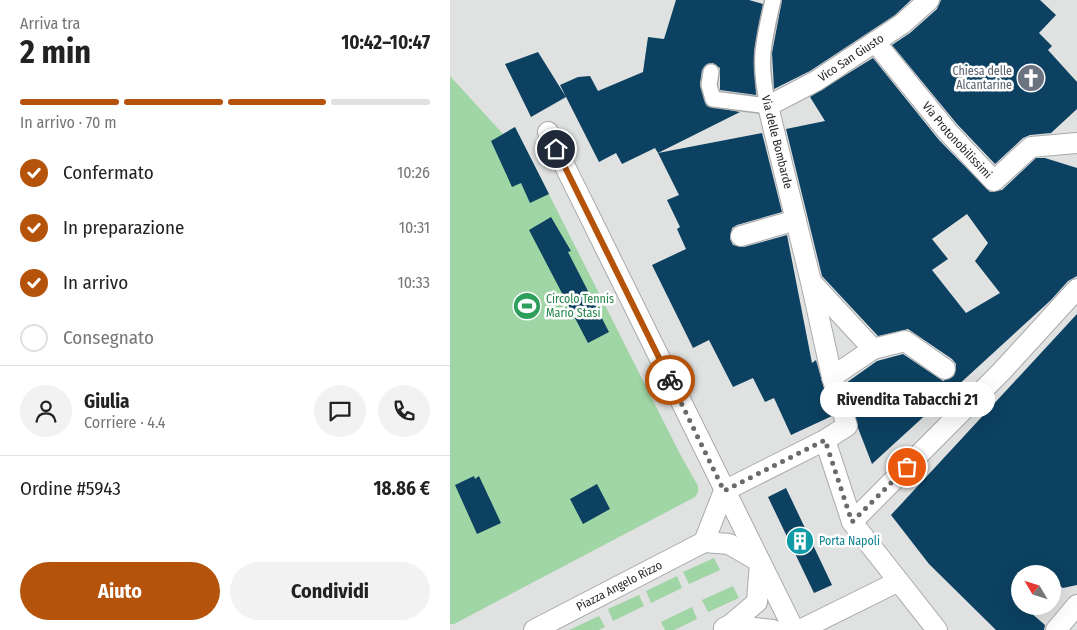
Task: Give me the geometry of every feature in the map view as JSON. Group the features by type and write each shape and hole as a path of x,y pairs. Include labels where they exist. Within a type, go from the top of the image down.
{"street":[{"name":"Via delle Bombarde","path":"773,0 762,46 762,76 812,282 832,377 847,426 825,440"},
{"name":"Vico San Giusto","path":"768,106 816,81 875,42 902,24 928,0"},
{"name":"Via Protonobilissimi","path":"875,42 948,132 994,181 1031,147 1077,142"},
{"path":"711,72 709,85 713,99 768,106"},
{"path":"548,132 794,630"},
{"path":"741,236 796,220"},
{"name":"Via delle Bombarde","path":"812,282 873,349"},
{"path":"852,522 1002,371 1077,289"},
{"path":"832,377 873,349 905,341 945,369"},
{"path":"760,562 729,544 704,542 724,491 825,440 852,522 897,582 937,630"},
{"name":"Piazza Angelo Rizzo","path":"534,630 704,542"},
{"path":"725,627 757,602 760,562"},
{"path":"800,630 897,582"},
{"path":"1056,630 1077,605"},
{"path":"725,627 773,630"}],"green space":[{"name":"Circolo Tennis Mario Stasi","path":"450,76 503,134 515,127 680,454 698,486 698,492 695,497 454,624 450,624"},
{"path":"714,558 720,570 689,584 683,572"},
{"path":"677,576 682,588 651,603 646,591"},
{"path":"733,586 739,598 708,612 702,600"},
{"path":"639,595 644,606 613,621 608,609"},
{"path":"692,607 697,619 674,630 665,630 661,622"},
{"path":"599,616 605,627 599,630 569,630"}],"building":[{"path":"676,0 749,0 763,4 754,52 756,95 720,90 720,68 713,63 707,64 702,70 700,84 707,106 740,112 658,153 655,148 622,164 616,153 599,162 560,85 578,77 590,76 598,91 643,72 648,37 664,39"},
{"path":"782,0 911,0 895,15 810,71 774,89 772,53"},
{"path":"941,0 1040,0 1056,15 1039,33 1052,46 1048,50 1077,82 1077,109 1051,133 1030,135 1023,138 995,164 957,124 892,45 910,33 937,9"},
{"path":"538,52 566,97 531,117 505,64"},
{"path":"873,58 939,140 990,192 1002,190 1036,158 1045,158 1077,168 1077,276 1068,281 1051,300 872,464 858,428 846,383 877,361 903,354 943,381 954,376 956,364 952,359 908,329 878,336 822,276 786,129 825,121 810,97","holes":["967,214 988,243 975,261 1000,293 966,313 932,270 948,259 932,239"]},
{"path":"515,127 549,194 530,203 521,183 512,187 491,141"},
{"path":"762,133 782,212 737,225 732,228 730,239 733,245 744,247 787,235 812,363 816,360 832,416 791,435 774,398 765,402 753,378 733,387 709,340 693,348 652,265 686,249 677,229 680,227 667,200 679,195 658,153"},
{"path":"551,217 571,251 568,252 609,332 588,343 529,230"},
{"path":"1077,314 1077,585 1061,587 1061,565 1011,565 1011,615 1033,615 1045,625 1044,630 996,630 929,564 891,515"},
{"path":"474,476 475,479 479,476 501,523 477,534 455,485"},
{"path":"597,484 610,509 583,524 570,499"},
{"name":"Porta Napoli","path":"786,488 832,585 814,593 768,497"}],"way so far":[{"path":"670,380 724,491 825,440 852,522 907,467"}],"place":[{"name":"Chiesa delle Alcantarine","path":"1031,78"},
{"name":"Circolo Tennis Mario Stasi","path":"527,306"},
{"name":"Rivendita Tabacchi 21","path":"907,467"},
{"name":"Porta Napoli","path":"800,541"}],"route":[{"path":"556,149 670,380"}]}
